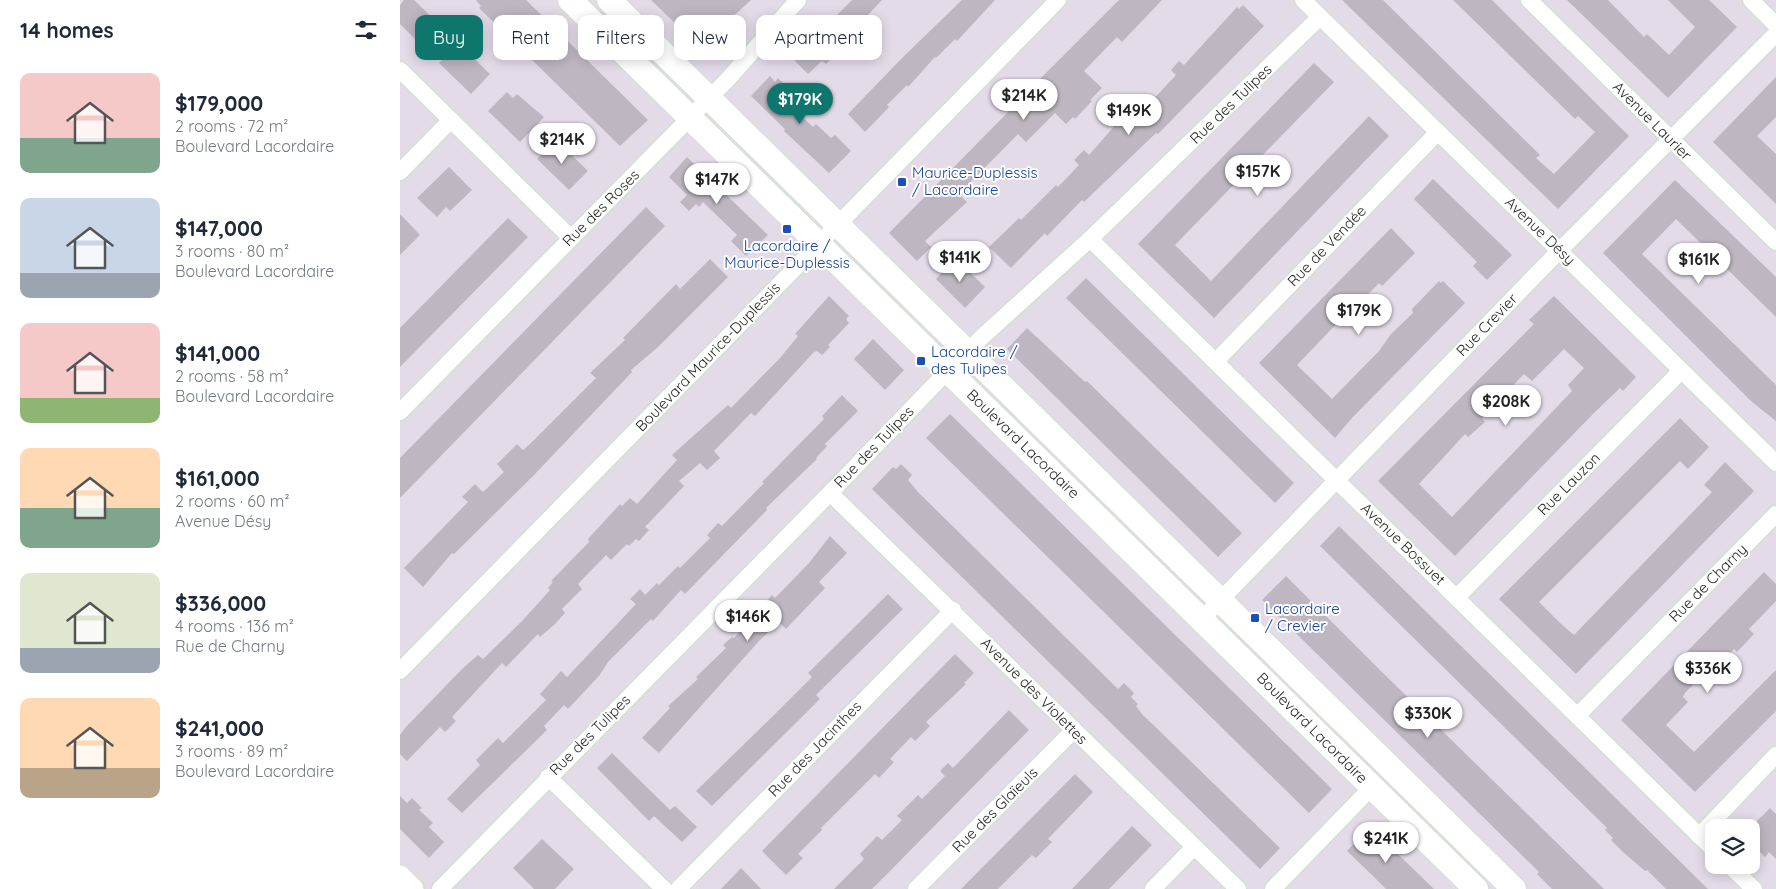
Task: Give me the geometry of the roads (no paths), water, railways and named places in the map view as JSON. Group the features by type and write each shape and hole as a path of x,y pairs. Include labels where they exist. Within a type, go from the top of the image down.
{"main road":[{"name":"Boulevard Lacordaire","path":"570,0 1476,889"},
{"name":"Boulevard Lacordaire","path":"609,0 1221,599 1514,889"}],"street":[{"name":"Rue des Roses","path":"400,412 709,97 798,0"},
{"name":"Boulevard Maurice-Duplessis","path":"400,671 1058,0"},
{"name":"Avenue Désy","path":"1303,0 1776,463"},
{"name":"Avenue Laurier","path":"1530,0 1776,242"},
{"path":"1750,0 1776,25"},
{"name":"Rue des Tulipes","path":"440,889 548,777 830,493 948,370 1090,239 1320,17"},
{"name":"Rue Crevier","path":"1202,619 1560,250 1776,34"},
{"path":"400,70 571,238"},
{"path":"400,172 451,120"},
{"name":"Rue de Vendée","path":"1216,361 1438,132"},
{"name":"Avenue Bossuet","path":"1090,239 1705,842"},
{"name":"Rue Lauzon","path":"1457,597 1681,371"},
{"name":"Avenue des Violettes","path":"830,493 953,610 1238,889"},
{"name":"Rue de Charny","path":"1577,716 1776,514"},
{"name":"Rue des Jacinthes","path":"678,889 953,610"},
{"name":"Rue des Glaïeuls","path":"916,889 1074,730"},
{"path":"1699,836 1776,755"},
{"path":"548,777 664,889"},
{"path":"1273,889 1372,787"},
{"path":"1153,889 1194,847"},
{"path":"1738,874 1754,889"},
{"path":"400,876 413,889"}],"place":[{"name":"Maurice-Duplessis / Lacordaire","path":"902,182"},
{"name":"Lacordaire / Maurice-Duplessis","path":"787,229"},
{"name":"Lacordaire / des Tulipes","path":"921,361"},
{"name":"Lacordaire / Crevier","path":"1255,618"}]}
